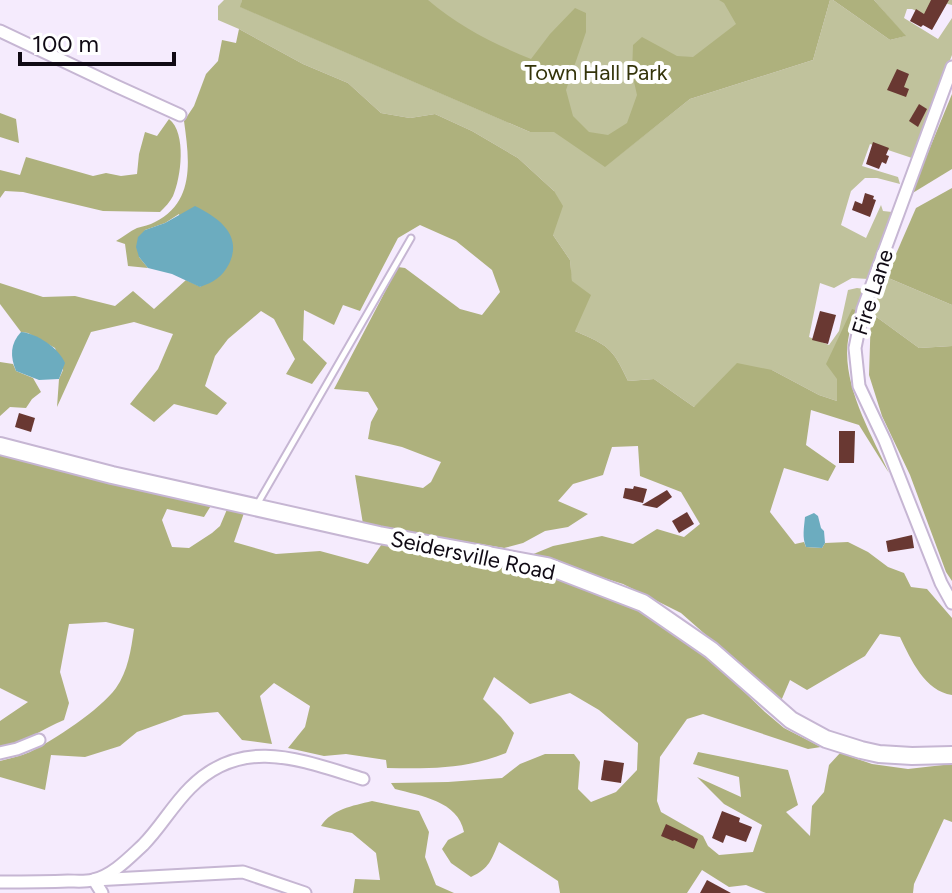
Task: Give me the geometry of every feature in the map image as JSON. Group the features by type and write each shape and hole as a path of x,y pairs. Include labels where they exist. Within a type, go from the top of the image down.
{"street":[{"path":"0,31 180,115"},
{"name":"Fire Lane","path":"952,67 863,309 855,348 859,386 952,603"},
{"name":"Seidersville Road","path":"0,446 112,475 379,535 547,566 643,603 711,650 791,720 826,739 888,755 952,755"},
{"path":"0,753 39,740"},
{"path":"94,880 129,859 191,787 206,774 233,759 258,755 308,762 363,779"},
{"path":"0,882 32,887 94,880 243,872 305,893"},
{"path":"94,880 102,893"}],"lane":[{"path":"256,508 411,238"}],"green space":[{"name":"Town Hall Park","path":"224,0 242,0 241,7 530,132 552,132 362,0 803,0 613,160 690,99 813,60 830,0 890,40 905,36 874,0 952,0 952,5 940,2 927,16 907,9 904,18 938,39 952,18 952,55 912,158 870,144 862,166 898,177 900,184 865,178 851,191 841,225 866,238 881,205 883,211 892,212 894,217 874,273 868,279 852,278 834,288 820,283 809,337 829,345 839,331 848,290 864,289 865,294 858,311 852,310 837,379 837,401 772,370 694,407 654,379 628,381 608,349 575,331 570,260 553,235 554,191 518,158 472,131 435,114 410,118 381,113 348,83 303,64 218,20 218,6"},
{"path":"242,0 428,0 477,34 531,59 575,8 586,13 586,32 566,90 573,116 589,132 608,135 627,123 637,95 632,73 633,45 642,37 677,56 693,57 736,24 719,0 830,0 813,60 690,99 605,167 554,132 530,132 240,7"},
{"path":"833,0 874,0 906,36 890,40"},
{"path":"239,29 303,64 348,83 381,113 410,118 435,114 518,158 554,191 563,206 553,235 570,260 572,281 591,295 575,331 608,349 628,381 654,379 694,407 737,363 772,370 837,401 837,379 826,364 852,309 858,311 849,335 848,370 858,406 889,473 859,425 811,410 806,445 836,466 828,481 784,468 770,512 795,544 804,542 806,547 822,548 825,543 848,542 888,567 904,573 911,587 927,589 952,618 952,695 927,681 900,637 880,634 865,656 807,690 790,680 781,701 681,613 623,584 531,555 553,546 602,536 633,544 657,529 684,537 700,524 681,492 640,476 638,446 612,447 603,475 573,484 558,501 588,514 568,527 545,531 523,543 504,548 363,524 355,475 423,488 431,482 441,462 402,447 368,439 371,422 378,409 368,392 334,389 398,267 405,268 460,309 482,315 500,292 492,270 456,241 420,225 398,238 360,311 343,305 334,325 304,310 303,340 327,363 312,384 286,374 295,359 274,319 261,311 228,339 215,356 205,386 227,403 217,415 174,404 154,422 130,404 158,369 173,334 134,322 91,332 57,407 59,379 63,370 55,348 21,332 0,304 0,283 43,297 75,296 115,306 133,291 154,309 186,280 201,287 179,214 145,230 139,257 148,268 128,266 125,244 116,241 134,229 155,222 178,203 187,178 184,121 194,106 206,74 218,61 222,40 236,43"},
{"path":"952,94 952,169 911,194"},
{"path":"0,113 16,119 19,143 0,137"},
{"path":"169,119 178,134 180,167 173,196 160,212 103,211 23,192 5,191 0,198 0,170 20,175 26,157 93,176 106,173 121,176 137,174 145,132 157,136"},
{"path":"952,188 952,305 886,277 916,208"},
{"path":"886,277 952,305 952,346 919,348 871,313"},
{"path":"871,313 919,348 952,346 952,581 910,475 882,416 869,375"},
{"path":"0,362 13,364 16,371 33,378 41,392 26,408 10,407 0,416"},
{"path":"0,453 212,504 204,517 167,509 162,520 172,547 189,548 212,533 220,526 228,507 245,510 234,542 276,554 320,551 368,564 384,541 536,572 590,588 641,610 709,658 784,728 821,747 808,749 703,714 687,719 660,757 657,801 661,812 703,836 708,846 719,855 753,852 762,825 724,804 697,777 741,797 739,777 693,764 698,752 788,770 798,805 786,812 810,836 812,806 824,792 829,765 840,753 872,764 908,769 952,764 952,822 944,819 914,884 913,893 766,893 746,885 729,887 702,870 687,893 560,893 558,881 499,842 486,867 471,877 451,863 442,849 448,840 464,832 454,813 437,802 395,789 391,783 502,778 520,764 545,754 574,754 580,762 578,789 591,802 616,792 637,770 638,743 599,710 570,693 530,704 494,677 483,699 514,733 506,753 477,762 433,768 387,768 386,760 346,754 324,756 288,748 305,727 310,706 274,683 260,696 272,744 242,740 218,712 184,715 137,732 120,746 85,757 51,755 45,790 0,777 0,761 30,752 51,740 109,697 126,667 134,629 106,622 69,624 60,672 69,703 64,720 0,748 0,721 28,702 0,688"},
{"path":"372,801 419,811 429,832 425,857 436,885 454,893 353,893 355,879 380,880 376,853 352,833 321,826 337,812"}],"water":[{"path":"195,206 220,222 233,244 233,254 223,272 200,287 172,274 148,268 136,247 138,237 145,230"},
{"path":"21,332 40,338 58,352 65,363 59,379 39,380 16,371 12,350"},
{"path":"814,513 824,531 822,548 806,547 805,543 805,517"}],"building":[{"path":"931,0 949,0 932,30 910,21 916,9 924,14"},
{"path":"897,69 909,74 904,87 909,89 906,97 887,90"},
{"path":"919,104 927,109 918,127 909,121"},
{"path":"873,142 889,148 886,164 882,162 879,169 866,164"},
{"path":"865,193 876,200 870,217 852,210 855,201 862,204"},
{"path":"820,311 836,315 828,344 812,340"},
{"path":"19,413 35,418 31,432 15,427"},
{"path":"839,431 855,431 854,463 839,463"},
{"path":"634,486 647,489 643,503 623,498 625,488 633,489"},
{"path":"667,490 672,497 657,508 642,505"},
{"path":"687,512 694,524 679,533 672,521"},
{"path":"912,535 914,548 888,552 886,541"},
{"path":"604,760 624,763 621,783 601,780"},
{"path":"722,811 752,827 746,842 726,835 723,843 712,838"},
{"path":"666,824 698,839 694,849 661,836"},
{"path":"707,880 731,893 700,893"}]}
